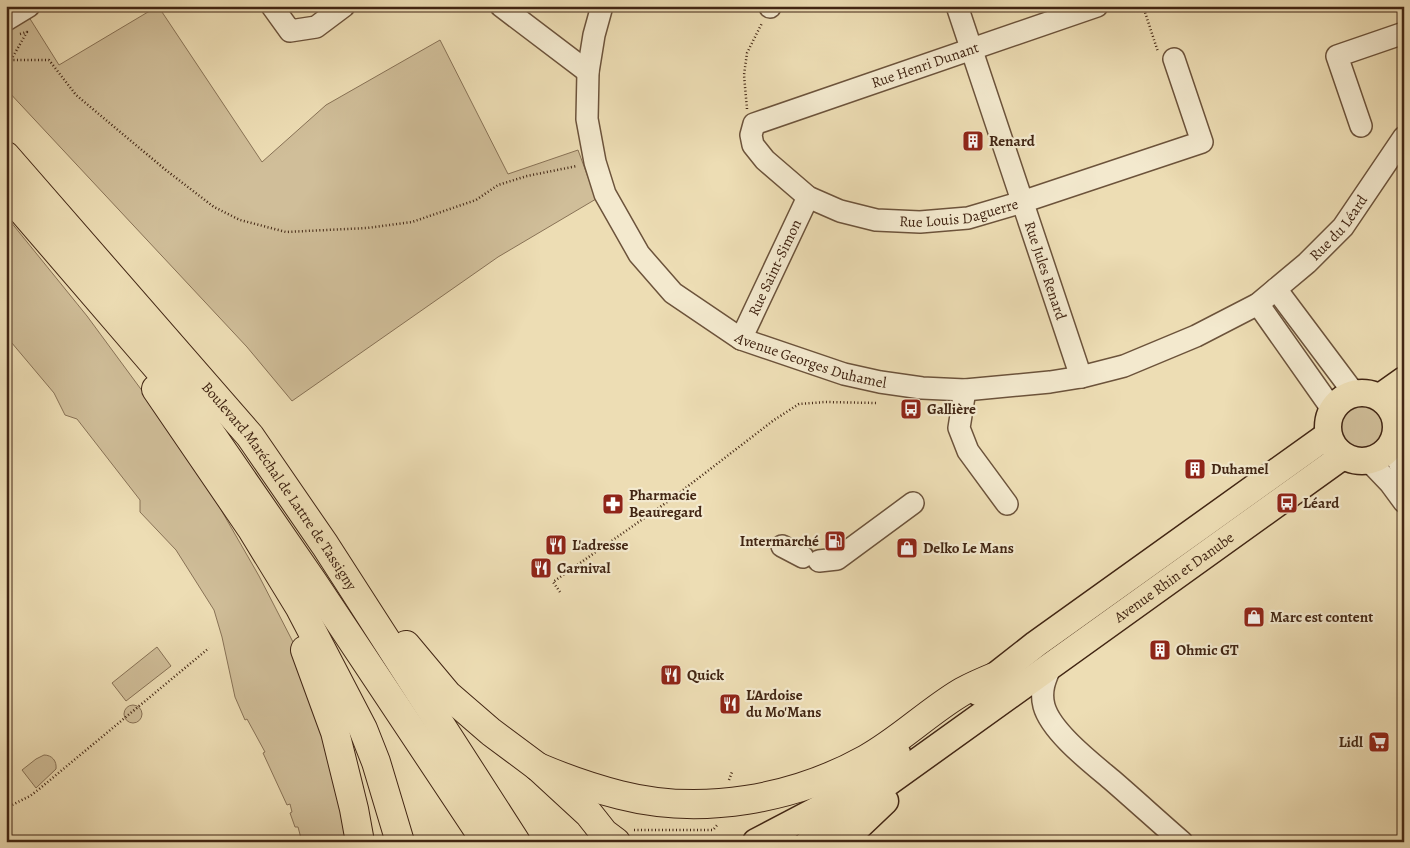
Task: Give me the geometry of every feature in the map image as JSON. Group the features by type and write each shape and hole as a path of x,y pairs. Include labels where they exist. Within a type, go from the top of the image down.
{"highway":[{"name":"Boulevard Maréchal de Lattre de Tassigny","path":"6,156 250,436 325,546 516,842"},
{"name":"Boulevard Maréchal de Lattre de Tassigny","path":"6,192 198,415 313,582 486,842"},
{"path":"57,249 251,528 300,608 363,729 379,771 400,842"},
{"path":"251,528 257,560 304,647 336,732 360,842"},
{"path":"325,546 341,550 398,636 447,694 490,732 538,767 616,842"},
{"path":"538,767 582,784 622,796 654,801 701,804 768,796 814,782 866,759 913,728 960,693 999,688"}],"main road":[{"path":"1380,397 1404,380"},
{"path":"1354,393 1372,394 1380,397 1400,416 1391,445 1378,458 1370,461 1352,460 1336,451 1328,435 1328,417 1332,409 1345,396 1354,393"},
{"name":"Avenue Rhin et Danube","path":"999,688 1036,644 1328,435"},
{"name":"Avenue Rhin et Danube","path":"999,688 1051,666 1344,456"},
{"path":"842,842 952,737 999,688"},
{"path":"756,842 829,802 972,698 999,688"},
{"path":"809,842 833,822 952,737"}],"street":[{"path":"10,28 29,6"},
{"path":"272,6 290,30 316,27 344,6"},
{"path":"502,6 588,72"},
{"name":"Avenue Georges Duhamel","path":"602,6 594,35 588,72 587,119 595,162 606,194 639,254 673,293 741,339 844,374 880,382 922,388 966,390 1020,386 1081,377 1124,366 1172,347 1258,304"},
{"name":"Rue Jules Renard","path":"957,6 1081,377"},
{"name":"Rue Henri Dunant","path":"754,124 971,50 1087,8"},
{"path":"1361,126 1338,56 1404,33"},
{"name":"Rue Louis Daguerre","path":"754,124 751,135 753,145 764,160 808,197 840,211 876,220 920,222 968,218 1202,142 1174,59"},
{"name":"Rue du Léard","path":"1258,304 1307,263 1343,227 1404,138"},
{"name":"Rue Saint-Simon","path":"741,339 808,197"},
{"path":"1276,289 1354,393"},
{"path":"1258,304 1332,409"},
{"path":"966,390 959,428 968,451 1007,504"},
{"path":"1391,445 1404,473"},
{"path":"1370,461 1404,502"},
{"path":"782,546 811,559 838,559 913,503"},
{"path":"1051,666 1043,683 1044,706 1053,723 1071,744 1182,842"}],"path":[{"path":"754,124 746,107 744,75 747,53 770,6"},
{"path":"1143,6 1160,59 1174,59"},
{"path":"10,28 27,32 11,60 49,60 76,95 167,171 214,206 240,220 286,232 367,228 412,222 476,200 498,185 527,176 595,162"},
{"path":"560,592 553,582 670,500 774,420 799,404 825,402 876,403"},
{"path":"6,808 38,790 209,648"}],"shaded area":[{"path":"6,6 22,6 59,65 158,6 262,162 326,105 440,40 508,174 578,150 596,199 498,257 292,401 247,347 6,89"},
{"path":"6,216 87,316 171,430 220,508 259,576 293,642 322,718 354,842 302,842 298,827 295,827 290,813 292,812 290,804 287,805 263,753 265,752 247,719 245,720 235,697 214,610 176,550 140,512 140,500 77,419 65,415 54,393 6,336"},
{"path":"1361,398 1376,403 1384,411 1389,426 1384,441 1376,449 1361,454 1346,449 1338,441 1333,426 1338,411 1346,403"},
{"path":"157,647 171,666 126,701 112,683"},
{"path":"133,705 139,708 142,714 139,720 133,723 127,720 124,714 127,708"},
{"path":"44,755 53,759 56,763 56,769 36,788 22,770"}],"place":[{"name":"Renard","path":"973,141"},
{"name":"Gallière","path":"911,409"},
{"name":"Duhamel","path":"1195,469"},
{"name":"Léard","path":"1287,503"},
{"name":"Pharmacie Beauregard","path":"613,504"},
{"name":"Intermarché","path":"835,541"},
{"name":"L'adresse","path":"556,545"},
{"name":"Delko Le Mans","path":"907,548"},
{"name":"Carnival","path":"541,568"},
{"name":"Marc est content","path":"1254,617"},
{"name":"Ohmic GT","path":"1160,650"},
{"name":"Quick","path":"671,675"},
{"name":"L'Ardoise du Mo'Mans","path":"730,704"},
{"name":"Lidl","path":"1379,742"}]}
